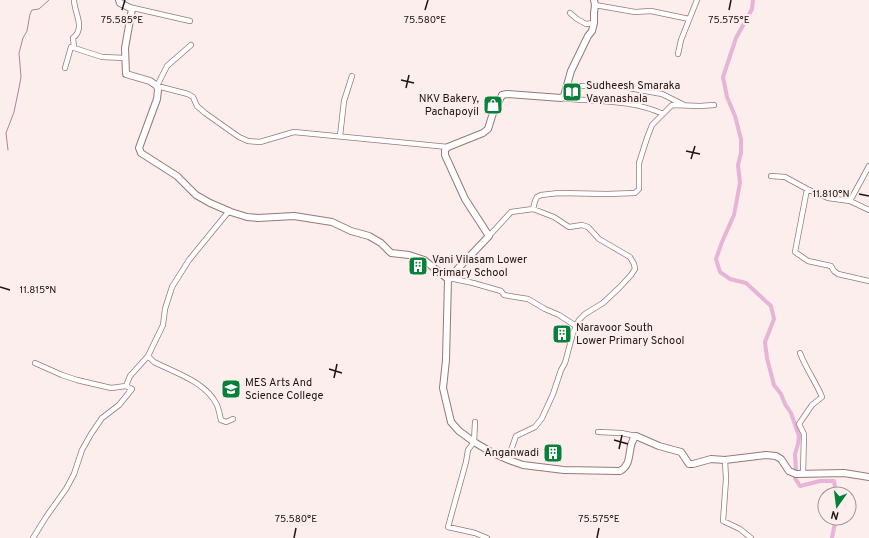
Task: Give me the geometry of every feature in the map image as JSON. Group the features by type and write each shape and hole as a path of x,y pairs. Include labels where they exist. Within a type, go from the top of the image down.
{"street":[{"path":"74,0 79,21 79,28 78,34 73,38 74,47"},
{"path":"119,0 120,3 129,6 190,21"},
{"path":"678,54 689,19 697,0"},
{"path":"561,98 564,96 571,71 588,36 592,31 595,3 635,12 651,11 689,19"},
{"path":"129,6 132,9 132,13 126,36 126,74 150,82 157,86 188,94 193,97 197,106 205,113 239,137 248,141 260,142 294,132 448,147 483,133 488,129 493,113 502,95 507,94 606,100 663,114"},
{"path":"570,13 586,24 594,23"},
{"path":"191,45 166,66 157,86 157,99 139,148 141,153 177,176 196,195 210,203 247,217 258,218 294,216 332,222 351,231 375,239 390,253 409,255 424,260 448,279 473,282 501,292 504,295 528,299 559,315 576,326"},
{"path":"65,68 71,47 74,47"},
{"path":"74,47 102,57 125,58"},
{"path":"340,136 344,102 352,76"},
{"path":"566,86 618,86 662,94 684,105"},
{"path":"533,209 537,197 541,195 559,193 635,193 638,189 640,163 652,125 672,105 700,106 714,104"},
{"path":"448,147 446,150 446,155 464,199 489,236"},
{"path":"850,201 869,166"},
{"path":"770,176 785,177 828,198 850,201 869,210"},
{"path":"807,189 795,252 808,261 831,266 838,274 869,281"},
{"path":"509,460 516,436 535,427 542,418 565,363 579,320 582,316 603,303 627,280 635,268 630,257 599,239 588,227 582,225 569,227 554,217 533,209 511,212 448,279 446,360 443,388 452,422 459,431 474,442 509,460 540,468 564,470 620,471 625,468 628,463 632,444 636,436"},
{"path":"126,386 130,376 148,356 163,326 165,309 172,288 189,260 229,211"},
{"path":"800,353 805,366 816,383 822,398 812,405 799,424 804,434 803,474"},
{"path":"148,356 154,362 198,384 208,392 217,405 221,420 226,422 233,419"},
{"path":"33,538 46,516 66,489 74,474 79,457 90,434 102,418 119,405 132,391 132,389 126,386 111,388 78,380 62,375 35,363"},
{"path":"475,422 474,442 468,450 448,527 487,538"},
{"path":"598,432 621,433 636,436 659,446 681,452 689,464 712,459 725,460 766,455 781,459 792,473 844,473 869,478"},
{"path":"725,460 726,479 723,521 740,529 751,538"}],"waterway":[{"path":"8,150 6,133 14,112 21,77 19,53 23,38 27,31 32,10 39,9 49,0"},
{"path":"753,0 752,9 736,38 723,77 727,97 735,116 741,139 741,153 738,165 740,183 734,215 716,259 720,272 730,279 746,283 771,306 774,319 765,342 767,358 774,385 781,394 791,413 799,436 795,454 796,471"},
{"path":"795,478 800,486 820,481 834,481 835,486"},
{"path":"832,538 834,526"}],"place":[{"name":"Sudheesh Smaraka Vayanashala","path":"572,92"},
{"name":"NKV Bakery, Pachapoyil","path":"493,105"},
{"name":"Vani Vilasam Lower Primary School","path":"418,266"},
{"name":"Naravoor South Lower Primary School","path":"562,334"},
{"name":"MES Arts And Science College","path":"231,389"},
{"name":"Anganwadi","path":"553,453"}]}
